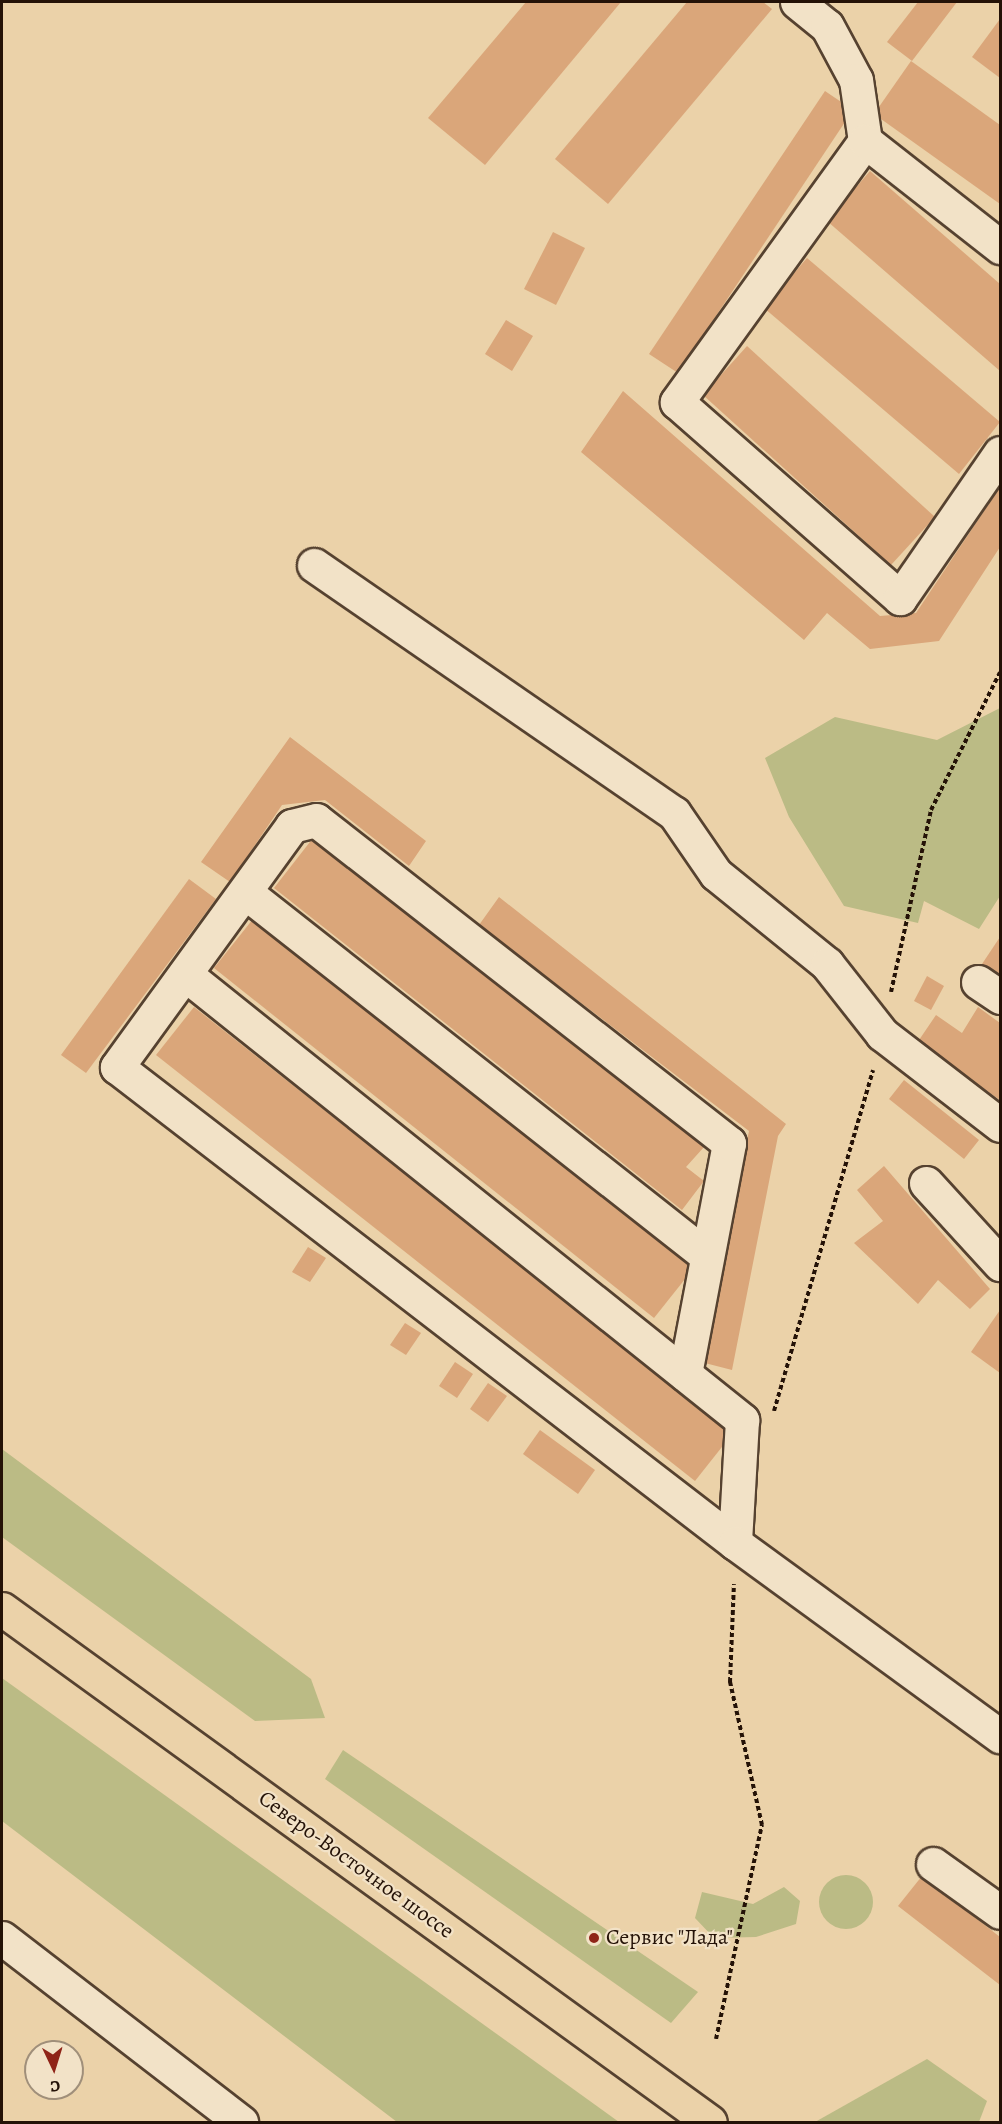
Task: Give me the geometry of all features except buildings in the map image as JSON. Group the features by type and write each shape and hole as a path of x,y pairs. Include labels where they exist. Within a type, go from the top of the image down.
{"main road":[{"name":"Северо-Восточное шоссе","path":"2,1609 710,2122"}],"lane":[{"path":"797,2 826,26 856,80 865,141 1000,247"},
{"path":"865,141 677,402 900,598 1000,453"},
{"path":"314,565 674,813 716,874 826,964 882,1034 1000,1125"},
{"path":"685,1374 729,1143 316,820 292,825 117,1067 735,1543 1000,1736"},
{"path":"245,892 707,1256"},
{"path":"185,974 742,1420 735,1543"},
{"path":"926,1183 1000,1264"},
{"path":"933,1864 1000,1912"},
{"path":"2,1938 241,2122"}],"path":[{"path":"772,1417 882,1034 931,810 1000,672"},
{"path":"716,2040 762,1825 730,1682 735,1543"}],"green space":[{"path":"1000,708 1000,896 979,929 924,901 918,923 844,906 789,817 765,758 835,717 937,740"},
{"path":"2,1449 311,1679 325,1718 255,1721 2,1537"},
{"path":"2,1678 619,2122 397,2122 2,1821"},
{"path":"343,1750 698,1992 671,2023 325,1779"},
{"path":"846,1875 856,1877 865,1883 871,1892 873,1902 871,1912 865,1921 856,1927 846,1929 836,1927 827,1921 821,1912 819,1902 821,1892 827,1883 836,1877"},
{"path":"784,1887 800,1901 796,1924 756,1937 714,1938 695,1918 702,1892 753,1904"},
{"path":"927,2059 987,2101 979,2122 815,2122"}],"place":[{"name":"Сервис \"Лада\"","path":"594,1938"}]}
